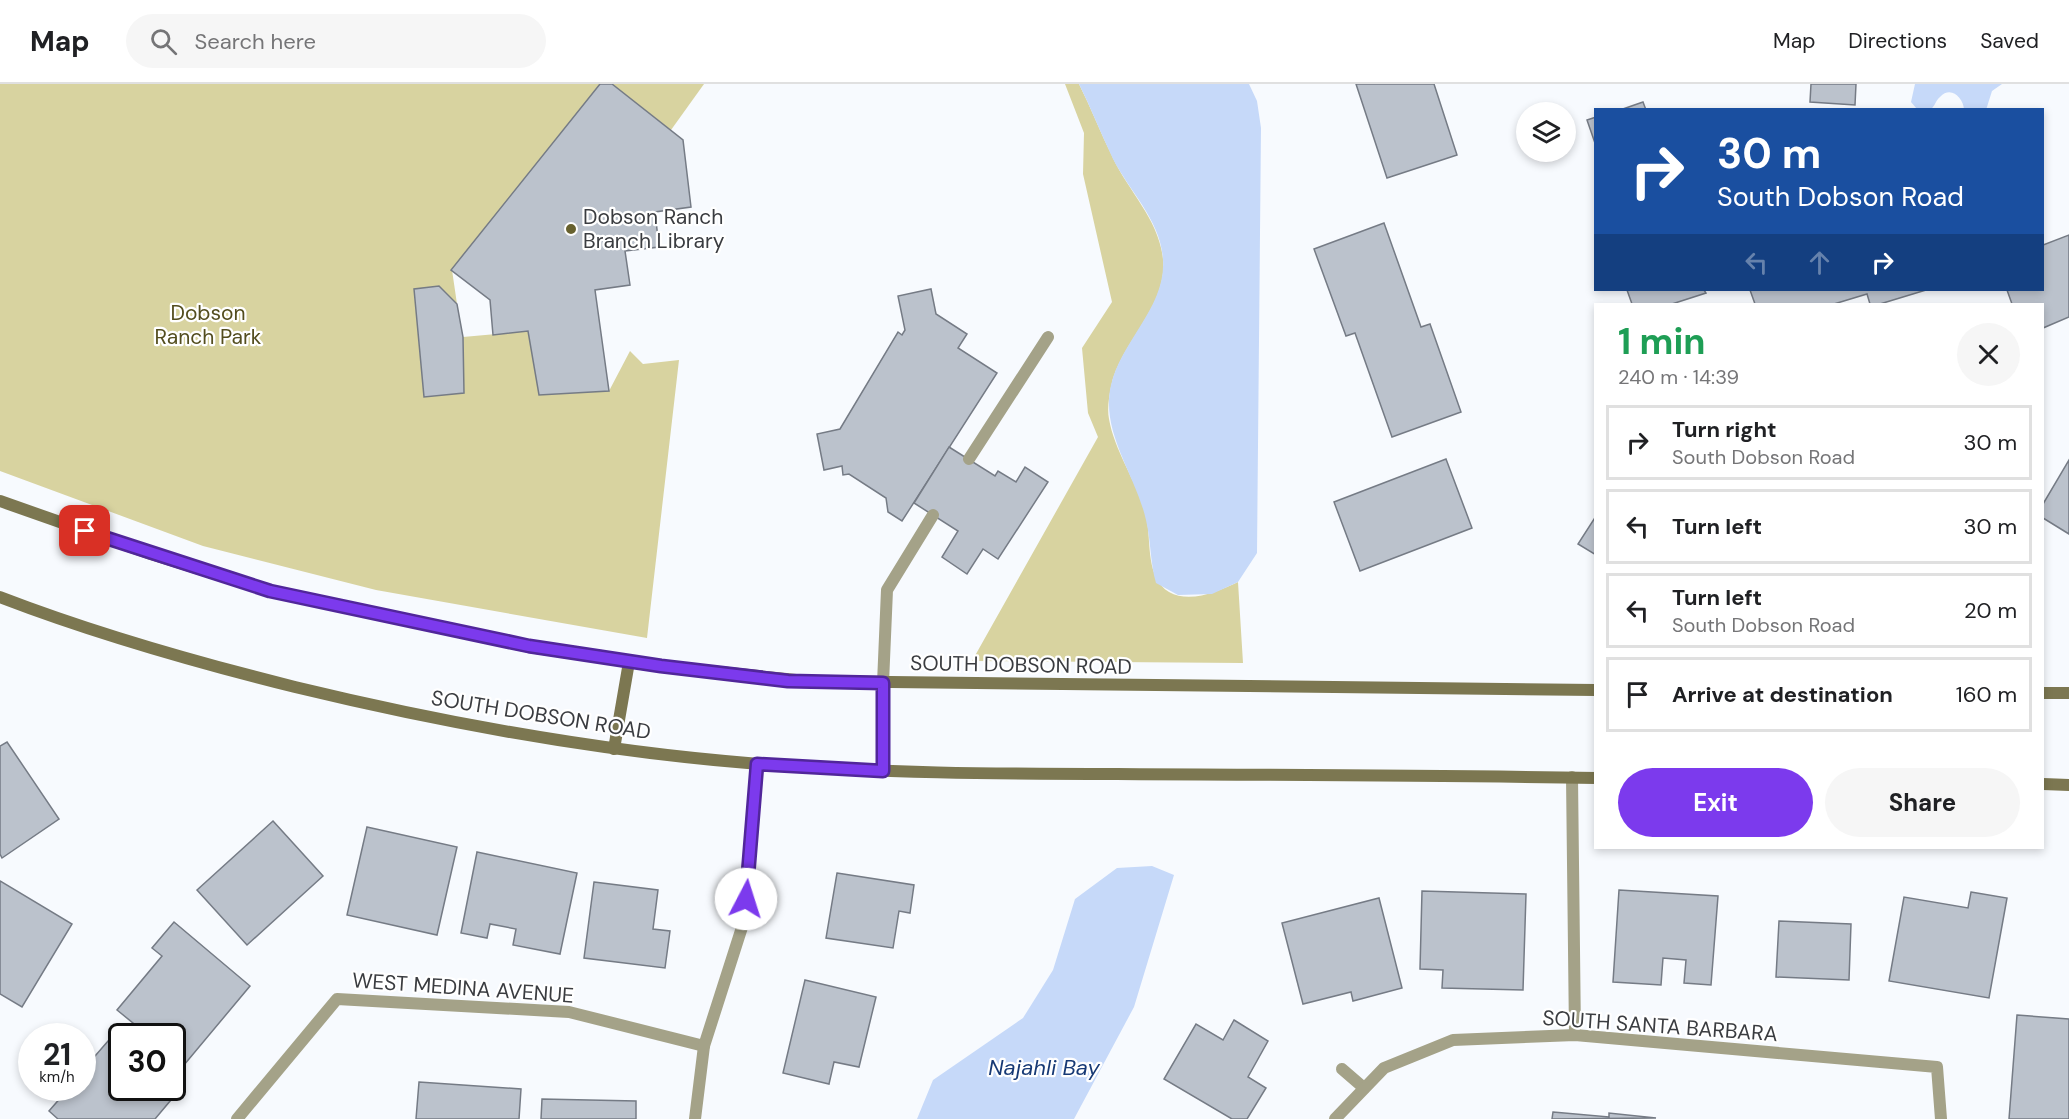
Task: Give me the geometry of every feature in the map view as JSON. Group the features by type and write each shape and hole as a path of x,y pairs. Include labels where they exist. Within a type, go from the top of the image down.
{"main road":[{"name":"SOUTH DOBSON ROAD","path":"0,501 151,554 270,591 529,646 629,662 788,681 1594,690"},
{"name":"SOUTH DOBSON ROAD","path":"0,597 67,623 212,666 470,727 614,749 757,764 883,771 1594,778"},
{"path":"614,749 629,662"},
{"path":"883,683 883,771"},
{"path":"2044,693 2069,693"},
{"path":"2044,784 2069,785"}],"street":[{"path":"969,459 1048,337"},
{"path":"883,683 887,590 933,515"},
{"path":"695,1119 704,1046 744,921 757,764"},
{"path":"1572,777 1575,1035"},
{"name":"WEST MEDINA AVENUE","path":"237,1119 336,999 569,1012 704,1046"},
{"name":"SOUTH SANTA BARBARA","path":"1335,1119 1384,1068 1453,1040 1575,1035 1937,1067 1941,1119"},
{"path":"1342,1070 1364,1088"}],"green space":[{"name":"Dobson Ranch Park","path":"0,84 600,84 452,270 457,304 439,286 414,290 424,397 464,392 463,337 528,331 539,395 609,391 630,351 643,364 679,360 647,638 376,590 203,546 0,471"},
{"path":"612,84 704,84 671,130"},
{"path":"1065,84 1079,84 1113,158 1150,219 1163,259 1163,276 1158,293 1116,371 1108,407 1116,445 1144,508 1153,569 1156,578 1169,592 1186,597 1204,595 1238,582 1243,663 972,661 1098,437 1088,413 1082,348 1112,302 1083,174 1084,133"}],"water":[{"path":"1079,84 1249,84 1257,101 1261,128 1257,553 1238,582 1212,594 1178,595 1156,583 1146,520 1110,420 1111,385 1116,369 1158,293 1163,260 1157,232 1113,159"},
{"path":"1915,84 2002,84 1992,91 1987,108 1964,108 1959,97 1948,92 1939,98 1932,108 1916,108 1911,102"},
{"name":"Najahli Bay","path":"1152,866 1174,875 1134,1007 1074,1119 917,1119 933,1080 1023,1018 1053,970 1075,899 1117,868"}],"building":[{"name":"Dobson Ranch Branch Library","path":"600,84 612,84 683,140 691,207 655,212 659,247 625,251 630,285 595,290 609,391 539,395 528,331 493,335 490,300 451,270"},
{"path":"1356,84 1434,84 1457,155 1387,178"},
{"path":"1811,84 1856,84 1855,105 1810,102"},
{"path":"1643,102 1645,108 1626,108"},
{"path":"1594,118 1594,140 1587,120"},
{"path":"1384,223 1421,327 1430,324 1461,412 1392,437 1355,333 1346,336 1314,249"},
{"path":"2069,235 2069,317 2044,328 2044,303 2012,303 2007,291 2044,291 2044,245"},
{"path":"439,286 457,304 463,337 464,393 424,397 414,289"},
{"path":"931,289 936,314 967,334 958,348 997,373 902,521 888,512 886,498 849,474 843,475 842,466 824,470 817,434 840,429 898,332 902,335 905,330 898,296"},
{"path":"1627,291 1705,291 1706,293 1675,303 1632,303"},
{"path":"1750,291 1923,291 1883,303 1870,303 1867,294 1837,303 1755,303"},
{"path":"949,447 995,476 998,471 1016,482 1025,467 1048,482 998,559 983,549 967,574 942,557 958,531 914,503"},
{"path":"1446,459 1472,528 1360,571 1334,502"},
{"path":"2069,460 2069,534 2044,519 2044,502"},
{"path":"1594,519 1594,554 1578,544"},
{"path":"7,742 59,819 2,858 0,854 0,746"},
{"path":"273,821 323,876 247,945 197,890"},
{"path":"367,827 457,847 437,935 347,915"},
{"path":"477,852 577,873 560,954 513,945 516,929 490,924 487,938 461,933"},
{"path":"837,873 914,885 910,913 899,911 893,948 826,938"},
{"path":"0,881 72,924 22,1007 0,994"},
{"path":"594,882 658,890 653,929 670,931 665,968 584,958"},
{"path":"1619,890 1718,896 1711,985 1684,983 1686,960 1663,958 1661,985 1613,982"},
{"path":"1422,891 1526,894 1523,990 1442,988 1443,970 1420,969"},
{"path":"1971,892 2007,898 1989,998 1889,981 1904,897 1968,908"},
{"path":"1379,898 1402,988 1353,1001 1351,992 1303,1004 1282,923"},
{"path":"1779,921 1851,924 1849,980 1776,977"},
{"path":"174,922 250,986 186,1063 186,1023 133,1023 117,1010 162,956 152,948"},
{"path":"805,980 876,997 859,1067 834,1062 829,1084 783,1073"},
{"path":"2017,1015 2069,1019 2069,1119 2009,1119"},
{"path":"1234,1020 1268,1041 1248,1077 1266,1088 1247,1119 1232,1119 1164,1079 1196,1024 1223,1040"},
{"path":"108,1041 108,1101 170,1101 155,1119 58,1119 49,1111 58,1101 96,1101 96,1055"},
{"path":"419,1082 521,1089 519,1119 416,1119"},
{"path":"542,1099 636,1101 636,1119 541,1119"},
{"path":"1553,1112 1609,1117 1609,1113 1656,1118 1552,1119"}],"place":[{"name":"Dobson Ranch Branch Library","path":"571,229"}],"route":[{"path":"85,531 270,591 529,646 661,666 788,681 883,683 883,771 757,764 746,899"}]}
